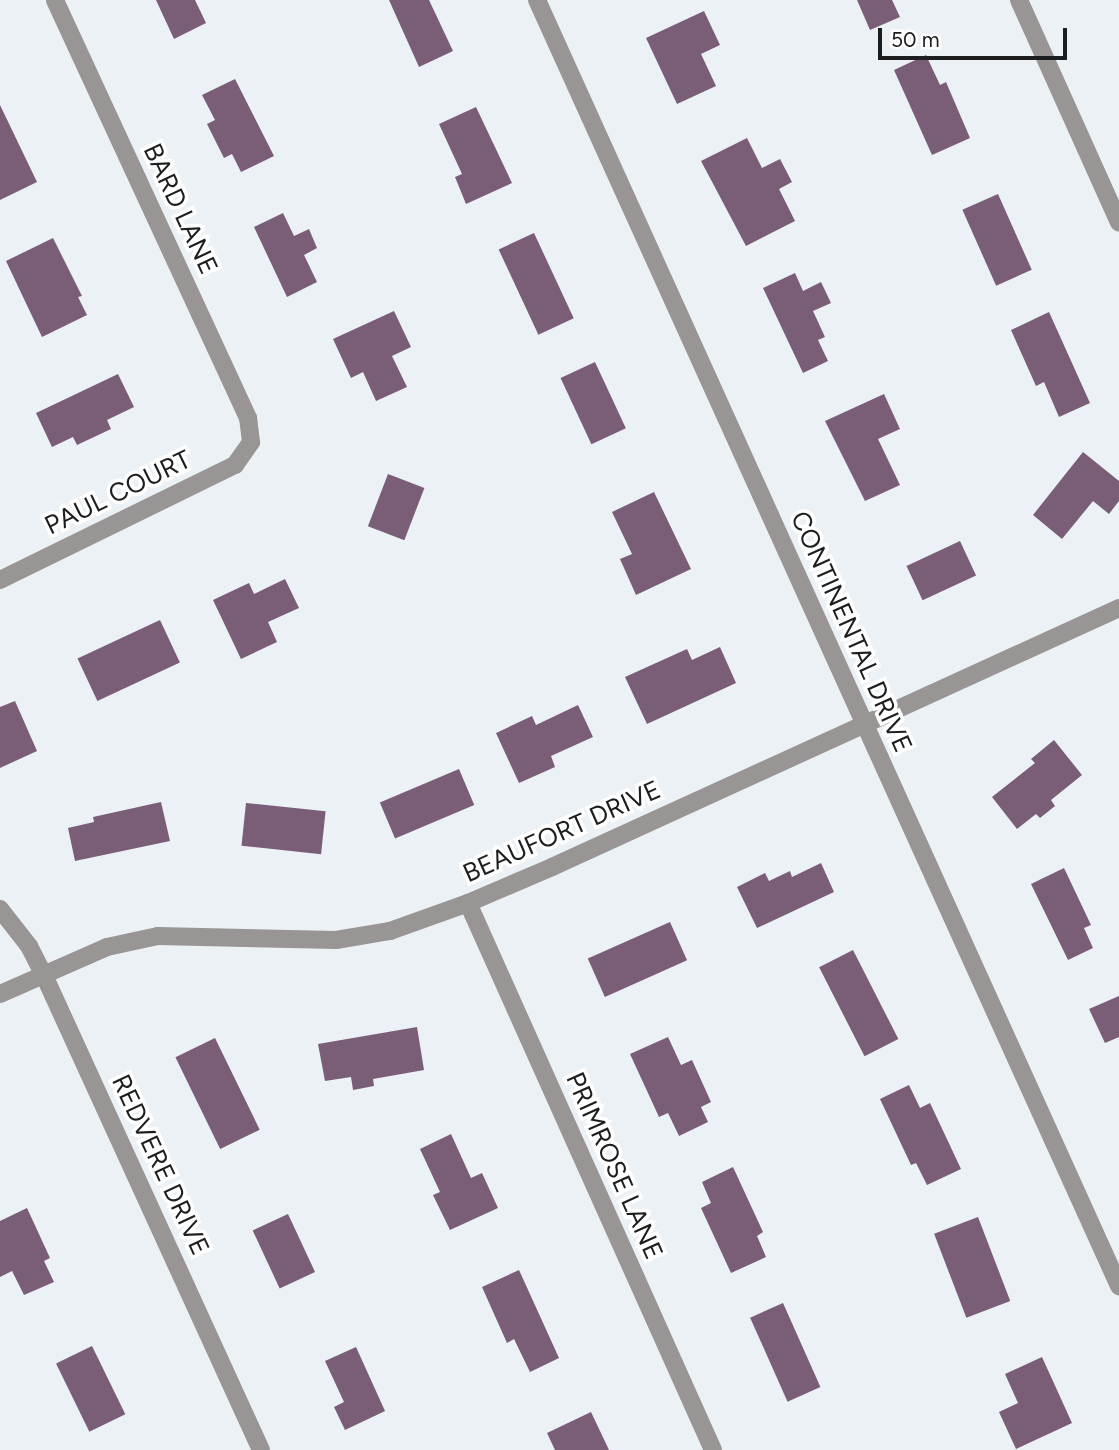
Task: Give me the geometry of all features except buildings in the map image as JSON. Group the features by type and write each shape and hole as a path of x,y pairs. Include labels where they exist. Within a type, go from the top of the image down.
{"street":[{"name":"BARD LANE","path":"55,0 248,418 251,442"},
{"name":"CONTINENTAL DRIVE","path":"537,0 1119,1286"},
{"path":"1019,0 1119,223"},
{"name":"PAUL COURT","path":"0,580 235,465 251,442"},
{"name":"BEAUFORT DRIVE","path":"0,994 107,947 158,936 336,940 390,931 468,903 1119,608"},
{"name":"PRIMROSE LANE","path":"468,903 713,1450"},
{"name":"REDVERE DRIVE","path":"0,909 29,946 43,973 261,1450"}]}
